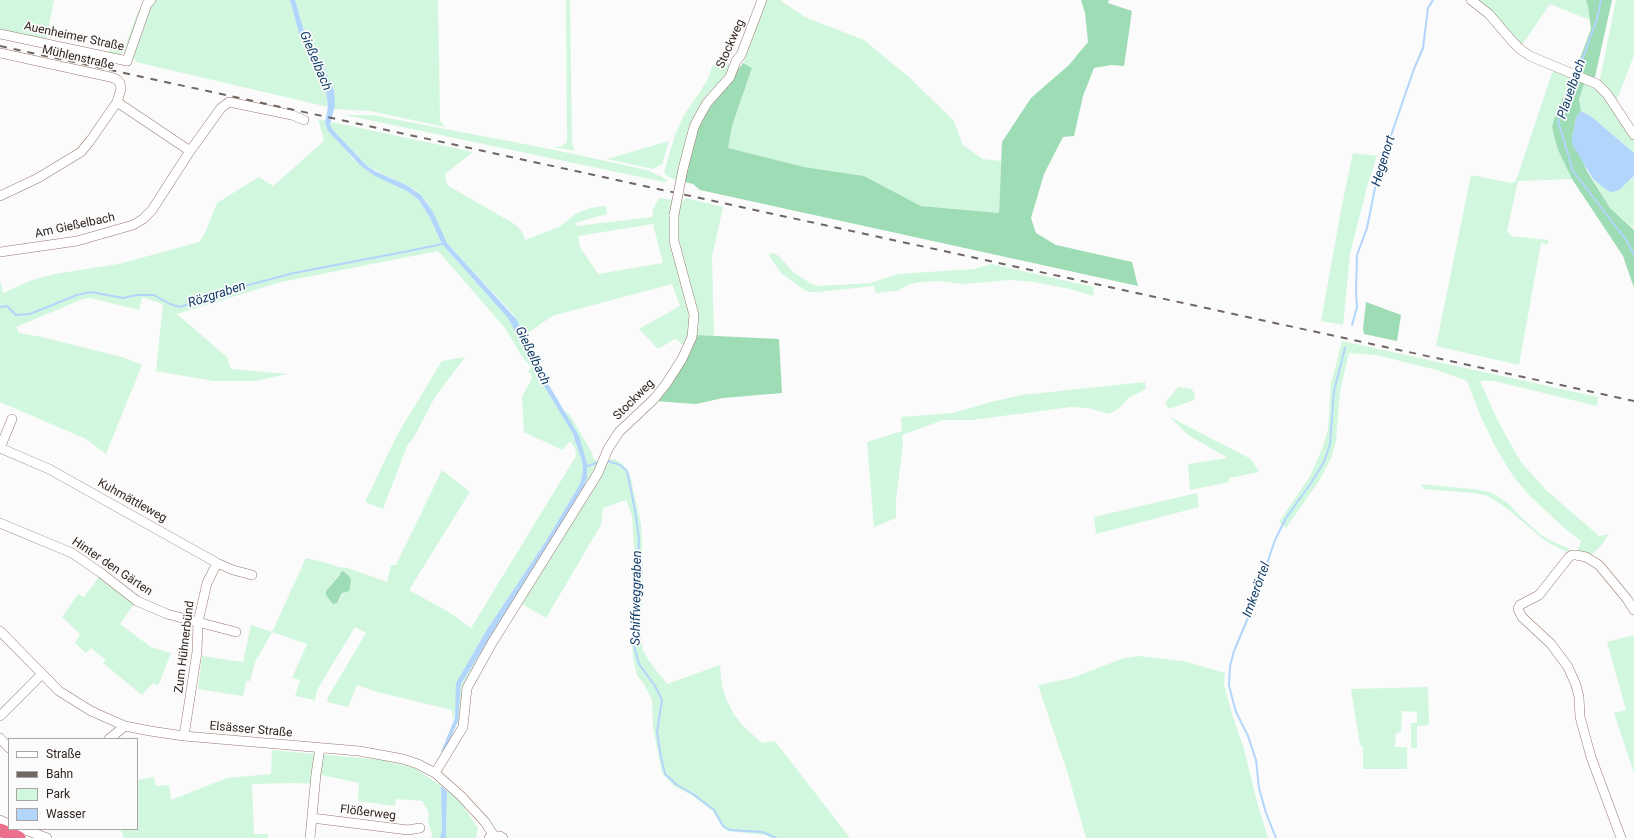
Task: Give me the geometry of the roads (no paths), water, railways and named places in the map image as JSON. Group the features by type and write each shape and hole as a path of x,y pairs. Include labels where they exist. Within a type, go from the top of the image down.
{"highway":[{"path":"0,830 19,838"}],"street":[{"name":"Auenheimer Straße","path":"0,34 127,61 148,4 151,0"},
{"name":"Stockweg","path":"435,773 463,727 467,688 492,643 598,473 608,449 615,438 619,432 654,399 666,384 682,359 692,337 694,315 674,240 674,215 683,169 694,127 707,103 730,77 736,61 741,55 762,0"},
{"path":"1471,0 1489,14 1520,49 1530,56 1597,84 1607,94 1634,135"},
{"name":"Mühlenstraße","path":"0,53 116,79 120,83 121,89 117,102 81,152 38,178 0,196"},
{"path":"117,102 190,152"},
{"name":"Am Gießelbach","path":"0,252 77,241 133,225 143,219 152,210 221,108 229,102 292,115 304,120"},
{"path":"0,448 12,419"},
{"name":"Kuhmättleweg","path":"0,448 49,469 217,563 233,570 252,575"},
{"name":"Hinter den Gärten","path":"0,523 72,553 137,601 167,614 236,632"},
{"path":"1621,838 1591,757 1580,717 1579,697 1576,685 1568,667 1551,644 1522,617 1518,607 1539,595 1569,557 1576,555 1586,557 1599,565 1627,599 1634,610"},
{"name":"Zum Hühnerbünd","path":"184,736 197,652 198,622 207,583 217,563"},
{"name":"Elsässer Straße","path":"0,631 59,691 91,711 125,726 150,732 184,736 359,750 382,754 418,764 435,773 461,796 485,822 492,837 500,836 503,838"},
{"path":"0,716 42,674"},
{"path":"110,738 125,726"},
{"path":"0,738 8,747"},
{"path":"310,838 320,748"},
{"name":"Flößerweg","path":"312,818 408,830 420,828"},
{"path":"26,830 47,838"}],"water":[{"name":"Gießelbach","path":"290,0 295,0 307,41 321,62 334,90 335,105 330,125 333,130 367,166 408,186 421,195 433,212 447,243 517,320 540,370 579,436 587,464 587,478 583,489 461,684 458,721 444,753 441,752 455,718 456,683 486,631 546,541 577,489 581,481 583,469 582,461 573,434 537,374 508,318 442,244 430,218 419,200 407,191 375,176 361,166 328,131 325,123 328,107 326,90 318,70 300,37"},
{"path":"1581,111 1592,117 1634,153 1634,176 1619,190 1612,192 1608,191 1593,179 1572,144 1572,136 1576,118"},
{"path":"441,786 447,791 446,838 440,838 442,829"}],"waterway":[{"name":"Hegenort","path":"1352,325 1357,307 1357,255 1367,228 1378,173 1414,69 1423,48 1428,8 1433,0"},
{"name":"Plauelbach","path":"1577,74 1597,19 1601,0"},
{"name":"Plauelbach","path":"1575,78 1558,121 1573,171 1627,241 1634,255"},
{"name":"Rözgraben","path":"0,307 7,306 16,315 30,314 77,295 91,292 123,298 137,295 154,295 170,304 180,307 237,288 294,273 442,244"},
{"name":"Imkerörtel","path":"1276,838 1266,813 1259,788 1256,760 1248,736 1236,712 1229,686 1230,666 1234,651 1250,613 1275,540 1286,518 1324,462 1330,444 1334,391 1345,348"},
{"name":"Schiffweggraben","path":"608,461 620,465 627,471 635,510 639,538 634,646 639,664 655,686 662,700 657,732 665,774 677,785 693,794 714,810 723,826 730,830 763,832 776,838"},
{"path":"585,467 599,462"}],"railway":[{"path":"0,46 1634,401"}]}
